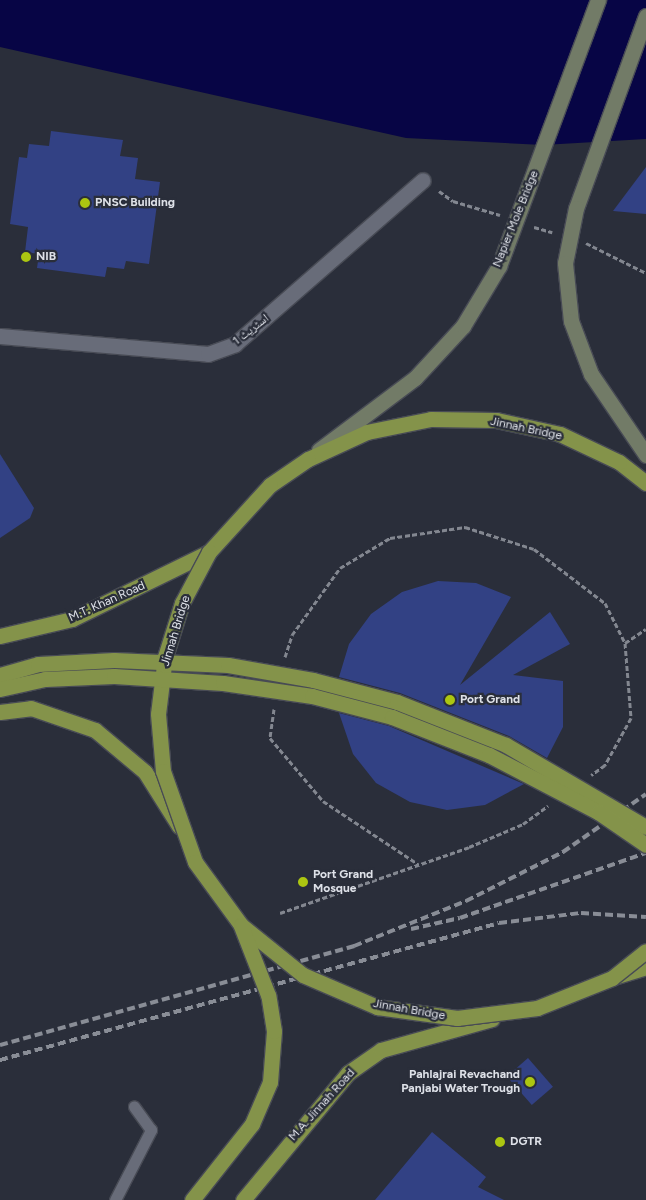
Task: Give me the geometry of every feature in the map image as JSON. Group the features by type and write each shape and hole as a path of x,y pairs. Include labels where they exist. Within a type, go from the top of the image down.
{"highway":[{"name":"Jinnah Bridge","path":"646,483 619,462 560,434 496,420 413,423 367,432 308,459 270,485 209,552 182,603 165,657 160,705 163,771 179,826 195,862 240,924 303,975 377,1007 457,1018 537,1008 612,978 646,951"},
{"name":"M.T. Khan Road","path":"0,636 72,619 209,552"},
{"path":"0,675 38,664 114,660 228,665 312,680 397,702 506,745 646,827"},
{"path":"0,689 45,679 114,676 223,683 312,696 392,717 489,755 598,812 646,845"},
{"path":"0,712 31,708 95,730 145,772 179,826"},
{"path":"192,1200 252,1124 270,1082 274,1031 268,995 240,924"},
{"path":"612,978 646,967"},
{"name":"M.A. Jinnah Road","path":"244,1200 348,1074 381,1050 537,1008"}],"main road":[{"name":"Napier Mole Bridge","path":"308,459 414,378 463,326 499,266 598,0"},
{"path":"646,16 576,208 565,263 571,321 590,374 646,455"}],"street":[{"name":"اسٹریٹ 1","path":"0,336 208,354 235,344 423,180"}],"lane":[{"path":"115,1200 151,1130 134,1107"}],"path":[{"path":"625,643 646,629"}],"shaded area":[{"path":"0,0 646,0 646,139 543,145 406,138 0,47"}],"building":[{"name":"PNSC Building","path":"51,131 123,140 120,156 138,158 135,179 160,182 149,264 126,261 124,269 107,267 105,277 37,268 39,254 25,252 28,227 10,224 19,157 27,158 29,144 49,146"},
{"path":"646,167 646,214 613,211"},
{"path":"0,454 34,508 30,518 0,538"},
{"path":"438,581 476,583 511,597 460,685 550,612 570,644 513,675 563,681 563,727 547,758 509,736 400,693 339,677 349,644 371,614 402,592"},
{"path":"339,713 389,726 524,784 485,805 447,810 410,802 376,783 353,754"},
{"name":"Pahlajrai Revachand Panjabi Water Trough","path":"528,1058 553,1087 532,1105 507,1076"},
{"path":"432,1132 486,1177 478,1187 504,1200 375,1200"}],"railway":[{"path":"0,1045 354,946 466,901 563,852 646,794"},
{"path":"411,929 460,918 646,853"},
{"path":"0,1060 499,923 581,913 646,917"}],"place":[{"name":"PNSC Building","path":"85,203"},
{"name":"NIB","path":"26,257"},
{"name":"Port Grand","path":"450,700"},
{"name":"Port Grand Mosque","path":"303,882"},
{"name":"Pahlajrai Revachand Panjabi Water Trough","path":"530,1082"},
{"name":"DGTR","path":"500,1142"}]}
